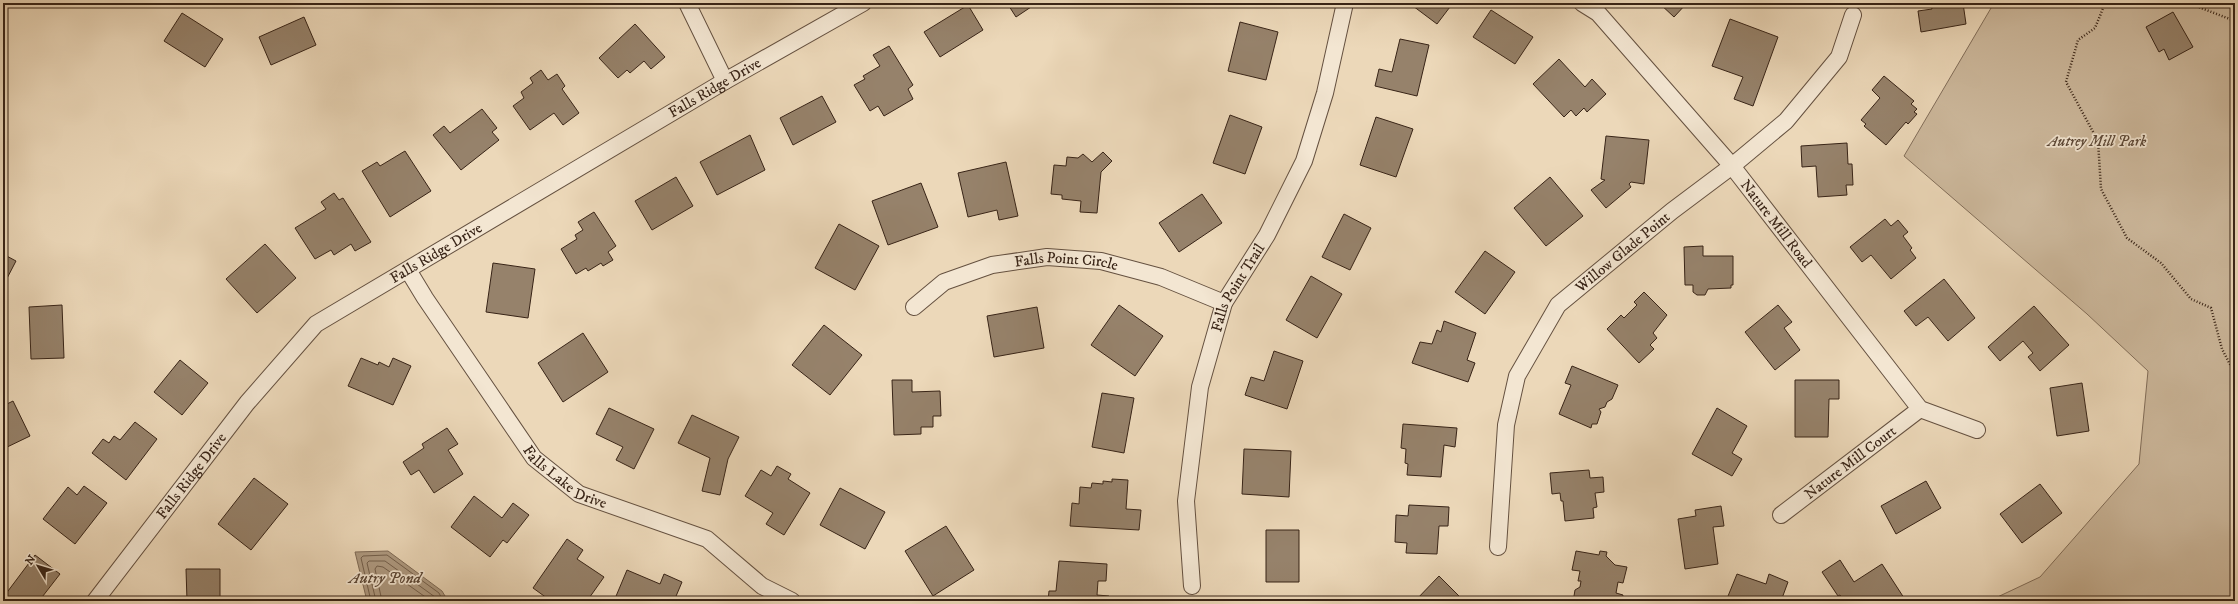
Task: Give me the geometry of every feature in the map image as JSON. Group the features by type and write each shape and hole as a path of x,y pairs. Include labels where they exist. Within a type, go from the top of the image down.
{"street":[{"path":"687,3 725,80"},
{"name":"Falls Ridge Drive","path":"98,599 247,403 316,324 725,80 863,3"},
{"name":"Falls Point Trail","path":"1192,586 1186,501 1200,387 1224,303 1267,235 1304,161 1325,93 1344,3"},
{"name":"Nature Mill Road","path":"1582,3 1598,13 1732,166 1920,409"},
{"name":"Willow Glade Point","path":"1498,547 1506,425 1517,376 1558,306 1672,211 1732,166 1786,121 1839,57 1853,15"},
{"name":"Falls Point Circle","path":"914,307 944,282 992,265 1047,257 1101,261 1161,277 1224,303"},
{"name":"Falls Lake Drive","path":"408,270 425,298 534,458 579,494 707,539 762,586 792,601"},
{"path":"1920,409 1977,430"},
{"name":"Nature Mill Court","path":"1781,515 1920,409"}],"path":[{"path":"2109,3 2104,6 2095,28 2078,40 2066,82 2098,141 2102,189 2127,238 2161,264 2191,299 2211,308 2222,349 2235,374"},
{"path":"2188,3 2235,21"}],"green space":[{"name":"Autrey Mill Park","path":"1994,3 2235,3 2235,601 1989,601 2040,577 2139,464 2148,371 2087,314 1904,156"}],"water":[{"name":"Autry Pond","path":"388,551 442,591 448,601 367,601 355,552"}],"building":[{"path":"1007,3 1037,3 1016,17"},
{"path":"1409,3 1453,3 1437,24"},
{"path":"1659,3 1687,3 1674,17"},
{"path":"1931,3 1963,3 1966,24 1921,32 1918,11 1932,9"},
{"path":"968,5 983,30 940,57 924,32"},
{"path":"1491,10 1533,37 1515,64 1473,37"},
{"path":"2173,12 2193,47 2169,60 2164,49 2159,52 2146,27"},
{"path":"182,13 223,39 205,67 164,41"},
{"path":"304,17 316,45 271,65 259,37"},
{"path":"1730,19 1778,37 1753,106 1734,99 1743,77 1712,66"},
{"path":"1240,22 1278,32 1266,80 1228,71"},
{"path":"635,24 665,57 651,69 644,61 630,73 627,70 618,78 599,58"},
{"path":"1400,39 1429,45 1417,96 1375,86 1379,69 1392,72"},
{"path":"889,46 913,85 908,89 913,99 884,116 878,106 870,111 854,85 865,79 863,76 880,66 873,55"},
{"path":"1559,59 1585,87 1592,79 1606,94 1587,112 1584,108 1576,116 1571,110 1564,117 1533,84"},
{"path":"541,70 548,80 557,74 565,86 562,89 579,113 563,125 554,113 530,130 513,106 524,98 521,92 533,83 530,78"},
{"path":"1884,76 1914,101 1911,104 1917,109 1914,112 1917,114 1908,124 1906,122 1886,145 1864,126 1866,124 1861,120 1880,98 1872,90"},
{"path":"822,96 836,122 793,145 780,118"},
{"path":"482,109 497,128 492,132 499,140 461,170 433,135 444,126 450,133"},
{"path":"1230,115 1262,127 1245,174 1213,163"},
{"path":"1376,117 1413,129 1396,177 1360,165"},
{"path":"750,135 765,170 717,195 700,162"},
{"path":"1606,136 1649,140 1644,184 1631,182 1629,184 1631,187 1606,208 1591,190 1605,180 1601,179"},
{"path":"1847,143 1848,164 1852,164 1853,185 1846,185 1847,195 1818,197 1816,166 1802,167 1801,146"},
{"path":"405,151 431,191 390,217 362,171 377,162 380,166"},
{"path":"1103,152 1112,161 1101,172 1097,213 1080,212 1081,201 1062,199 1062,195 1051,194 1054,165 1066,166 1067,157 1078,158 1083,154 1092,162"},
{"path":"1006,162 1018,216 999,220 997,210 968,217 958,173"},
{"path":"676,177 693,206 652,230 635,201"},
{"path":"1550,177 1583,216 1546,246 1514,208"},
{"path":"921,183 938,227 888,245 872,201"},
{"path":"334,193 339,200 343,198 371,242 355,251 351,244 334,255 331,250 315,259 295,228 326,209 321,202"},
{"path":"1202,194 1222,223 1179,252 1159,223"},
{"path":"594,212 616,246 608,252 613,260 603,266 601,263 588,271 586,268 576,274 561,249 577,239 575,235 583,230 578,222"},
{"path":"1344,214 1371,228 1350,270 1322,257"},
{"path":"1885,219 1891,226 1898,220 1908,232 1903,236 1912,248 1910,250 1916,258 1891,279 1871,255 1862,262 1850,247"},
{"path":"839,224 879,246 855,290 815,268"},
{"path":"265,244 296,278 257,313 226,279"},
{"path":"1703,246 1703,256 1733,256 1733,285 1731,285 1731,288 1708,289 1705,295 1697,295 1693,292 1693,285 1685,285 1684,247"},
{"path":"1485,251 1515,272 1485,314 1455,292"},
{"path":"3,254 16,261 3,286"},
{"path":"493,263 535,269 528,318 486,312"},
{"path":"1311,276 1342,294 1317,338 1286,320"},
{"path":"1944,279 1975,318 1948,341 1928,317 1916,326 1904,311"},
{"path":"1644,292 1667,315 1653,333 1657,338 1650,345 1654,349 1639,363 1607,329 1621,315 1624,318 1637,305 1634,302"},
{"path":"62,305 64,358 31,359 29,307"},
{"path":"1119,305 1163,336 1135,376 1091,345"},
{"path":"1778,305 1792,322 1784,328 1800,350 1775,370 1745,332"},
{"path":"2034,306 2069,345 2040,371 2028,357 2033,353 2023,341 2000,361 1988,347"},
{"path":"1037,307 1044,348 994,357 987,316"},
{"path":"1444,321 1476,333 1467,360 1475,363 1468,382 1412,363 1420,342 1432,344 1437,330 1441,332"},
{"path":"824,325 862,355 830,395 792,365"},
{"path":"583,333 608,372 563,402 538,363"},
{"path":"1274,351 1303,361 1287,409 1245,395 1251,377 1264,381"},
{"path":"361,358 378,365 379,362 389,367 393,358 411,366 393,405 348,386"},
{"path":"180,360 208,383 182,415 154,392"},
{"path":"1572,366 1618,385 1612,399 1607,402 1605,407 1599,409 1601,412 1597,424 1592,424 1591,428 1559,414 1571,385 1565,383"},
{"path":"892,380 912,380 912,392 940,391 941,416 933,416 933,427 921,427 921,434 894,435"},
{"path":"1795,380 1839,380 1839,399 1829,399 1828,437 1795,437"},
{"path":"2082,383 2089,431 2057,436 2050,388"},
{"path":"1102,393 1134,398 1124,453 1092,447"},
{"path":"13,401 30,436 3,449 3,406"},
{"path":"609,408 654,429 634,469 616,460 623,447 596,434"},
{"path":"1717,408 1747,426 1732,453 1742,459 1732,476 1692,454"},
{"path":"692,415 739,437 728,459 720,495 702,491 710,458 678,443"},
{"path":"135,422 157,439 126,480 92,453 103,439 109,443 114,436 120,440"},
{"path":"1403,424 1457,428 1455,447 1444,445 1441,477 1407,475 1408,464 1405,463 1406,449 1401,448"},
{"path":"447,428 458,444 448,450 463,474 434,493 419,470 411,475 403,462 424,448 422,444"},
{"path":"1244,449 1291,451 1289,497 1242,494"},
{"path":"777,466 791,474 788,479 810,493 784,535 766,524 773,513 745,496 761,470 771,476"},
{"path":"1589,470 1590,478 1603,477 1604,492 1595,493 1597,507 1593,508 1594,518 1565,521 1563,501 1561,501 1560,493 1552,494 1550,473"},
{"path":"254,478 288,504 251,550 218,524"},
{"path":"1112,479 1128,480 1126,509 1141,510 1139,530 1070,526 1072,503 1079,504 1080,487 1091,488 1092,483 1103,484 1103,481 1112,482"},
{"path":"1926,481 1941,508 1896,534 1881,506"},
{"path":"2040,484 2062,513 2022,543 2000,514"},
{"path":"84,486 107,503 75,544 43,519 68,487 77,495"},
{"path":"840,488 885,512 865,549 820,525"},
{"path":"474,496 502,518 513,503 529,515 507,543 503,540 490,557 451,527"},
{"path":"1409,505 1449,507 1448,526 1439,526 1437,554 1406,553 1407,543 1395,542 1396,515 1408,516"},
{"path":"1721,506 1724,526 1713,527 1718,564 1685,569 1678,519 1696,516 1695,510"},
{"path":"946,526 974,570 933,596 905,551"},
{"path":"1266,530 1299,530 1299,582 1266,582"},
{"path":"567,539 583,550 577,559 604,577 587,601 551,601 533,588"},
{"path":"1576,551 1599,555 1600,551 1607,552 1606,556 1615,565 1627,567 1623,583 1618,582 1616,593 1623,595 1622,601 1577,600 1574,596 1575,590 1580,587 1581,581 1578,581 1580,571 1572,570"},
{"path":"35,555 60,574 39,601 13,601 5,595"},
{"path":"1840,560 1854,582 1882,564 1906,601 1844,601 1840,595 1838,596 1822,572"},
{"path":"1059,561 1107,564 1106,581 1098,581 1097,595 1109,596 1109,601 1048,601 1049,591 1056,591"},
{"path":"186,569 220,569 220,601 187,601"},
{"path":"627,570 660,584 664,574 682,582 674,601 614,601"},
{"path":"1737,574 1766,584 1769,574 1788,582 1781,601 1726,601"},
{"path":"1439,576 1464,601 1415,601"}]}
